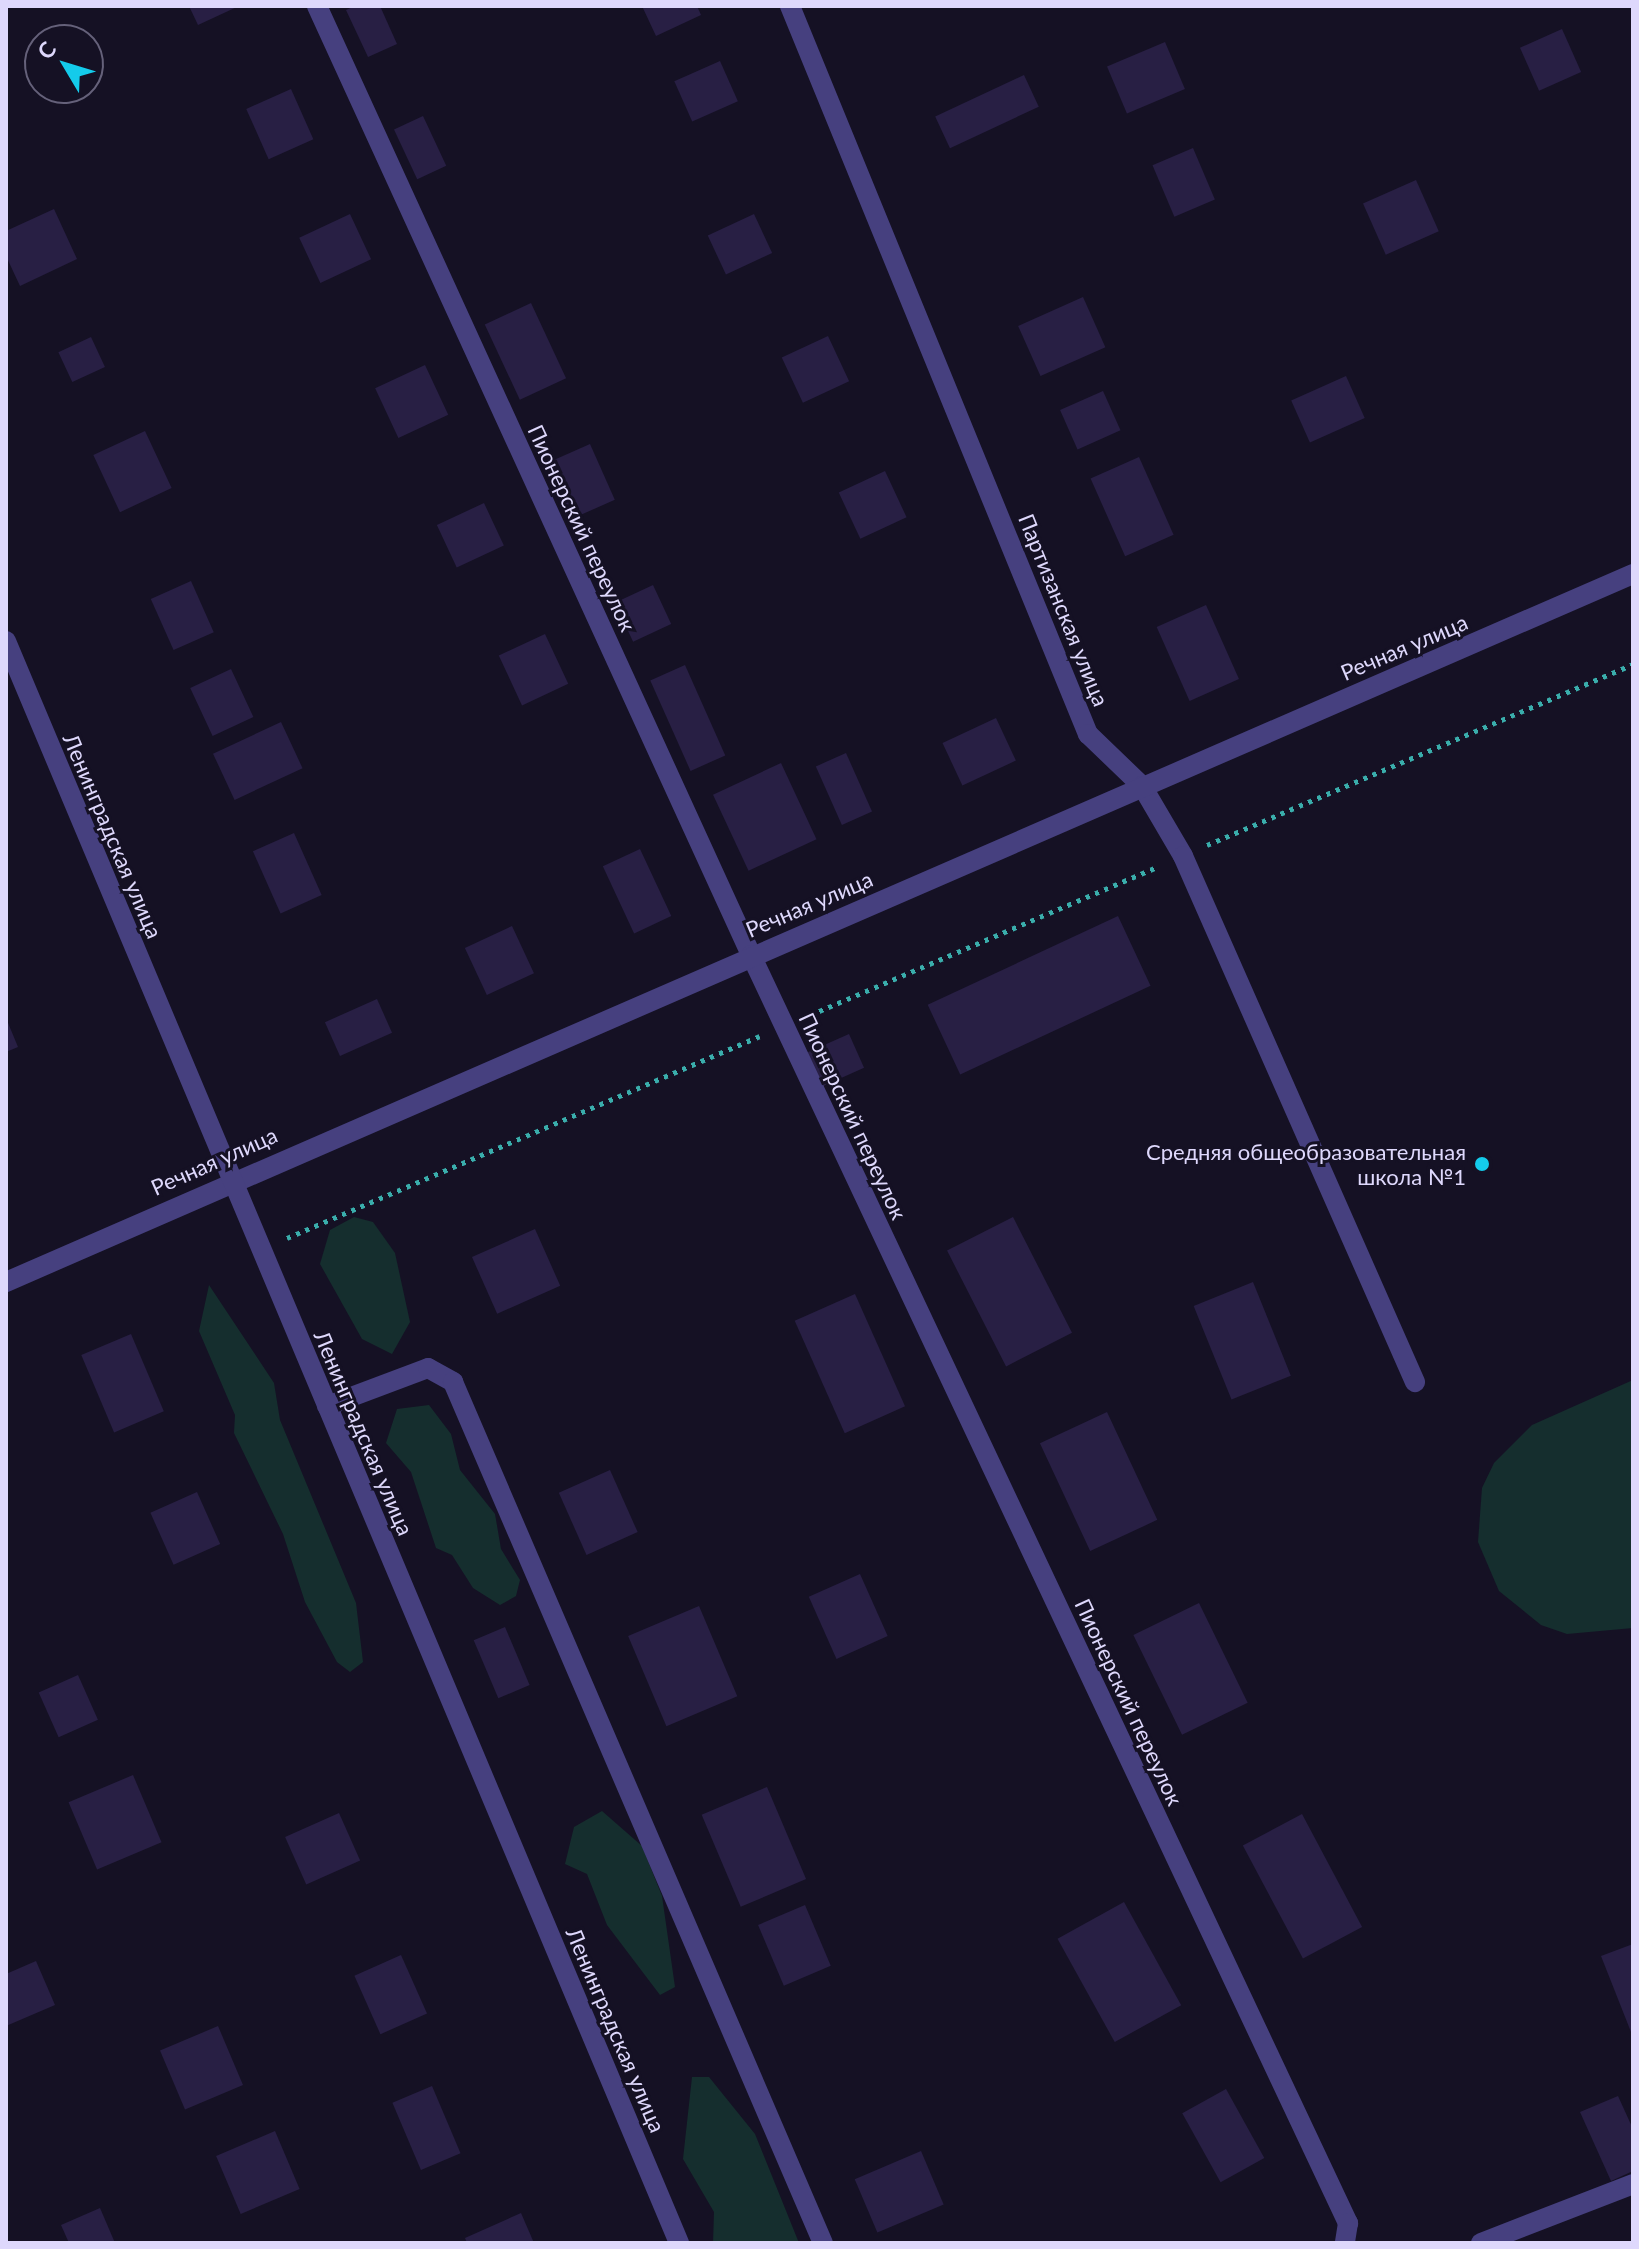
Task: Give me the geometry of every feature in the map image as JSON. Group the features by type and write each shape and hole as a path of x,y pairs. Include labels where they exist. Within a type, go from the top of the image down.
{"street":[{"name":"Пионерский переулок","path":"317,6 751,955 1348,2223 1345,2243"},
{"name":"Партизанская улица","path":"790,6 1088,734 1142,786 1183,856 1415,1382"},
{"name":"Речная улица","path":"6,1282 231,1179 1633,574"},
{"name":"Ленинградская улица","path":"7,647 679,2243"},
{"path":"327,1406 428,1368 453,1382 823,2243"},
{"path":"1481,2243 1633,2184"}],"path":[{"path":"260,1249 1633,664"}],"green space":[{"path":"354,1217 373,1222 395,1253 410,1322 392,1354 362,1339 320,1264 330,1230"},
{"path":"209,1285 274,1383 280,1420 356,1603 363,1662 350,1672 337,1662 305,1602 283,1534 234,1433 235,1415 199,1331"},
{"path":"1633,1380 1633,1628 1567,1634 1541,1625 1499,1591 1478,1542 1482,1488 1494,1463 1532,1425"},
{"path":"429,1405 451,1434 460,1470 495,1514 501,1549 520,1580 516,1596 500,1605 473,1588 452,1555 436,1548 411,1472 386,1443 397,1409"},
{"path":"602,1811 642,1846 662,1896 675,1987 660,1995 607,1925 587,1874 565,1864 574,1827"},
{"path":"692,2077 709,2077 755,2134 799,2243 713,2243 714,2212 683,2159"}],"building":[{"path":"189,6 239,6 198,25"},
{"path":"355,6 380,6 397,44 368,57 346,10"},
{"path":"642,6 697,6 701,15 656,36"},
{"path":"1562,29 1581,72 1539,91 1520,48"},
{"path":"1165,42 1185,89 1127,114 1107,67"},
{"path":"720,61 738,101 692,122 674,81"},
{"path":"1024,75 1039,107 950,148 935,116"},
{"path":"291,89 313,139 269,159 246,109"},
{"path":"423,116 446,166 417,179 394,130"},
{"path":"1193,148 1215,200 1174,217 1152,165"},
{"path":"1416,180 1439,231 1386,255 1363,204"},
{"path":"54,209 77,259 20,286 6,256 6,231"},
{"path":"350,214 371,259 320,283 299,238"},
{"path":"754,214 772,253 726,275 708,236"},
{"path":"1083,297 1105,347 1041,376 1018,326"},
{"path":"531,303 566,378 520,400 485,325"},
{"path":"828,336 849,381 803,403 782,358"},
{"path":"91,337 105,367 72,382 58,352"},
{"path":"425,365 448,415 398,438 375,388"},
{"path":"1346,376 1365,418 1310,442 1291,400"},
{"path":"1103,391 1120,430 1078,449 1060,410"},
{"path":"145,431 172,488 120,512 93,455"},
{"path":"590,444 615,500 572,519 547,463"},
{"path":"1139,457 1174,535 1125,556 1091,479"},
{"path":"885,471 907,517 860,539 839,493"},
{"path":"484,503 504,546 457,568 437,525"},
{"path":"191,581 214,632 174,650 151,599"},
{"path":"653,585 671,624 633,642 615,603"},
{"path":"1206,605 1239,679 1190,701 1157,627"},
{"path":"545,634 568,684 522,705 499,656"},
{"path":"685,665 725,755 691,771 650,680"},
{"path":"231,669 253,717 213,736 190,688"},
{"path":"996,718 1016,761 962,786 943,743"},
{"path":"281,722 303,768 235,800 213,754"},
{"path":"846,753 872,811 842,825 816,766"},
{"path":"781,763 816,839 749,871 713,795"},
{"path":"294,833 322,895 281,913 253,851"},
{"path":"640,849 671,916 634,933 603,866"},
{"path":"1118,916 1151,986 960,1075 928,1005"},
{"path":"512,926 534,973 487,995 465,948"},
{"path":"377,999 392,1033 340,1056 325,1022"},
{"path":"6,1018 18,1047 6,1052"},
{"path":"849,1034 864,1068 814,1090 799,1056"},
{"path":"1013,1217 1072,1333 1006,1366 947,1251"},
{"path":"535,1229 560,1286 497,1314 472,1257"},
{"path":"1253,1282 1291,1376 1231,1400 1194,1306"},
{"path":"855,1294 905,1406 845,1433 795,1321"},
{"path":"131,1334 164,1411 114,1432 81,1355"},
{"path":"1107,1412 1157,1520 1090,1551 1040,1443"},
{"path":"610,1470 638,1532 586,1555 559,1493"},
{"path":"197,1492 220,1544 174,1565 150,1513"},
{"path":"860,1574 888,1636 836,1659 809,1597"},
{"path":"1199,1603 1248,1703 1182,1735 1133,1635"},
{"path":"699,1606 737,1696 666,1726 628,1636"},
{"path":"505,1627 530,1685 498,1698 474,1640"},
{"path":"78,1675 98,1720 59,1737 39,1692"},
{"path":"133,1775 162,1842 97,1870 69,1802"},
{"path":"767,1787 806,1879 741,1907 702,1815"},
{"path":"339,1813 360,1861 306,1885 285,1837"},
{"path":"1302,1814 1362,1927 1303,1958 1243,1845"},
{"path":"1124,1902 1181,2005 1115,2042 1058,1939"},
{"path":"805,1905 831,1966 784,1986 758,1925"},
{"path":"1633,1944 1633,2037 1601,1956"},
{"path":"401,1955 427,2013 380,2034 354,1976"},
{"path":"36,1961 55,2005 6,2026 6,1974"},
{"path":"218,2026 243,2085 185,2110 160,2051"},
{"path":"432,2086 461,2153 421,2170 392,2103"},
{"path":"1226,2089 1264,2158 1221,2182 1182,2113"},
{"path":"1618,2096 1633,2129 1633,2171 1611,2181 1580,2112"},
{"path":"275,2131 300,2189 241,2214 216,2156"},
{"path":"921,2151 944,2204 877,2233 855,2179"},
{"path":"100,2208 115,2243 69,2243 61,2225"},
{"path":"521,2213 534,2243 467,2243 465,2238"}],"place":[{"name":"Средняя общеобразовательная школа №1","path":"1482,1164"}]}
